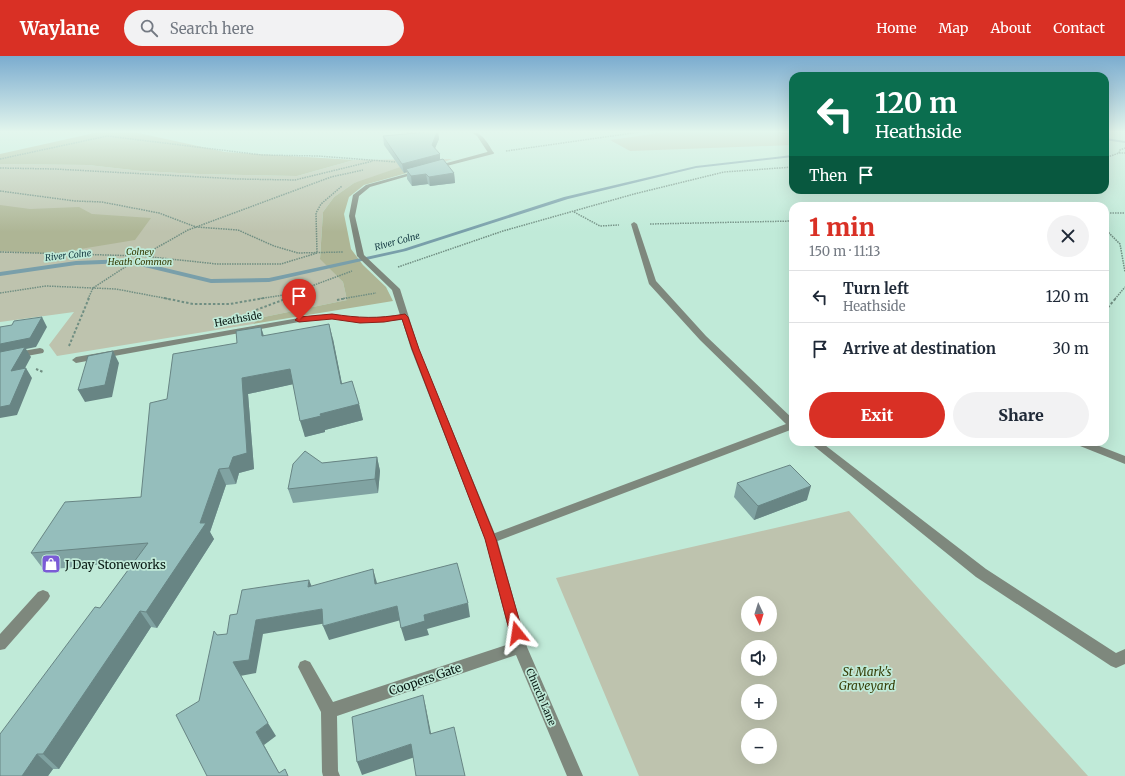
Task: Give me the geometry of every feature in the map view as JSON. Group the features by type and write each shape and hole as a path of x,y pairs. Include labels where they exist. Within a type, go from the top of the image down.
{"street":[{"path":"360,254 352,216 356,195 368,186 441,166"},
{"path":"634,224 652,282 703,338 789,421"},
{"name":"Church Lane","path":"360,254 396,290 416,349 491,539 520,647 575,776"},
{"name":"Heathside","path":"76,360 299,320 332,316 366,320 384,320 405,317"},
{"path":"0,358 40,351"},
{"path":"491,539 789,427"},
{"path":"819,446 981,573 1116,661 1125,656"},
{"path":"1089,446 1125,460"},
{"path":"0,644 43,596"},
{"name":"Coopers Gate","path":"329,712 520,647"},
{"path":"305,667 329,712 330,772 332,776"}],"path":[{"path":"0,168 55,169 238,179 295,180 353,166"},
{"path":"0,293 46,286 116,289 193,304 230,304 290,294 346,272 372,265 400,267 503,231 724,172 789,167"},
{"path":"67,348 93,288 142,256 196,227 331,177 368,169"},
{"path":"317,254 316,213 321,204 345,184"},
{"path":"0,191 75,201 102,202 159,212 196,227 238,230 274,246 298,253 360,254"},
{"path":"574,211 600,226 789,220"},
{"path":"1109,213 1125,213"},
{"path":"1109,233 1120,244 1125,272"},
{"path":"0,252 142,256 217,264 281,264 317,254"},
{"path":"253,311 297,295 314,285"},
{"path":"1109,306 1125,287"}],"green space":[{"name":"Colney Heath Common","path":"0,166 93,166 141,171 198,174 297,176 334,166 432,166 354,183 334,197 323,212 320,258 343,282 347,300 259,318 253,324 57,356 49,345 74,312 0,322"},
{"path":"93,166 334,166 297,176 141,171"},
{"path":"404,166 433,166 364,185 349,197 344,214 351,249 363,265 386,287 393,301 253,324 259,318 347,300 343,282 320,259 323,212 334,197 354,183"},
{"path":"0,205 30,209 79,207 92,214 151,218 135,240 50,254 0,251"},
{"name":"St Mark's Graveyard","path":"849,511 1088,776 639,776 556,578"}],"building":[{"path":"419,166 448,166 454,173 429,177 426,174 411,176 406,169"},
{"path":"42,317 30,338 0,344 0,327 12,325 14,321"},
{"path":"329,324 341,384 352,381 359,404 300,421 290,369 242,378 247,453 233,457 229,468 219,469 200,523 206,523 146,612 140,611 43,754 37,754 22,776 0,776 0,734 95,607 100,608 148,543 31,553 65,502 141,497 150,403 167,399 173,354 237,343 236,331 261,327 262,336"},
{"path":"25,347 11,371 26,368 10,405 0,407 0,352"},
{"path":"113,351 105,385 78,390 88,356"},
{"path":"305,451 322,463 377,457 375,479 288,489 293,464"},
{"path":"790,465 811,486 758,506 737,483"},
{"path":"457,563 468,603 424,615 425,621 401,628 397,606 323,626 322,609 256,620 249,660 233,662 268,723 256,732 279,773 285,769 288,776 207,776 176,715 199,701 214,631 217,635 227,634 230,615 237,614 242,590 309,580 308,587 373,569 375,584"},
{"path":"423,695 430,734 454,727 465,776 416,776 411,744 357,762 352,717"}],"waterway":[{"name":"River Colne","path":"0,274 76,263 128,261 211,281 269,280 404,250 566,198 696,167 708,166"}],"place":[{"name":"J Day Stoneworks","path":"51,564"}],"route":[{"path":"299,320 332,316 360,321 405,317 416,349 491,539 517,633"}]}
